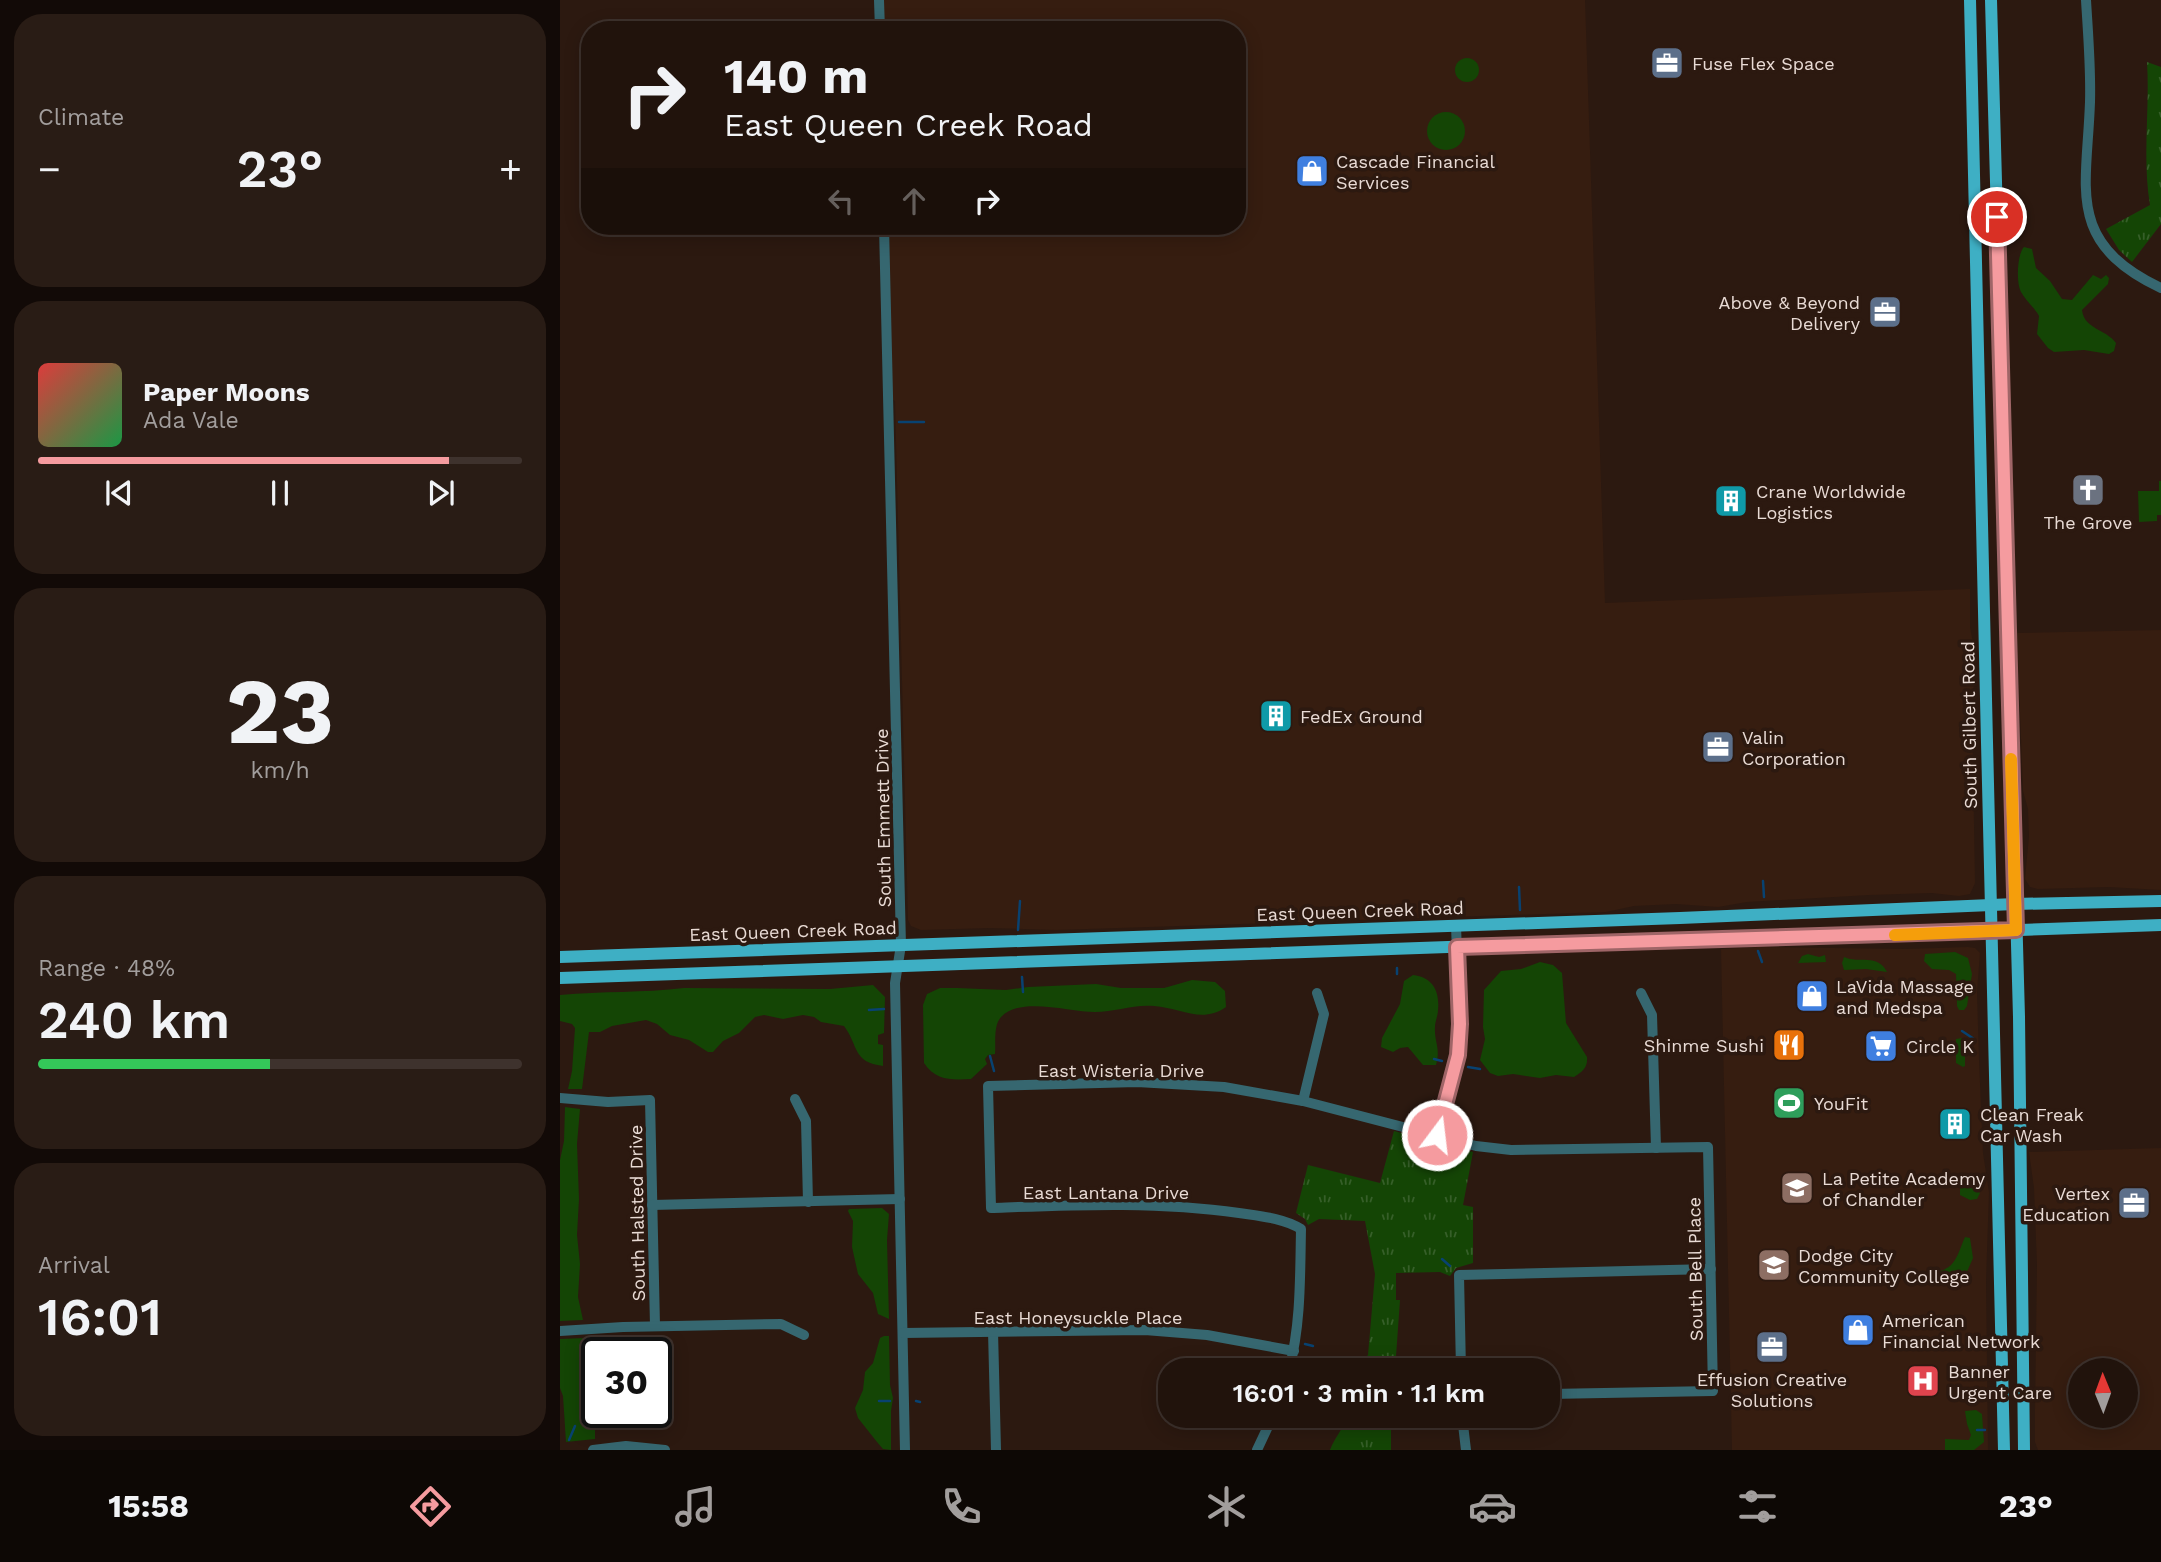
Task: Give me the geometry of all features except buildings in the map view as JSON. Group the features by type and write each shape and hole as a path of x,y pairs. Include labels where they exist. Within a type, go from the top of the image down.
{"main road":[{"name":"South Gilbert Road","path":"1970,0 2004,1450"},
{"path":"1991,0 2016,930 2024,1450"},
{"path":"1979,381 2001,380"},
{"path":"1986,643 2007,643"},
{"name":"East Queen Creek Road","path":"560,978 1456,925 2161,901"},
{"path":"1736,916 1736,937"},
{"name":"East Queen Creek Road","path":"560,957 899,957 1457,947 2161,925"}],"street":[{"path":"879,0 880,21"},
{"path":"2086,0 2090,100 2085,201 2090,219 2104,247 2113,258 2126,269 2161,288"},
{"name":"South Emmett Drive","path":"884,235 899,957 895,983 905,1450"},
{"path":"1437,1135 1458,1055 1460,1024 1456,925"},
{"path":"1303,1101 1324,1014 1317,993"},
{"path":"1641,993 1652,1015 1656,1148"},
{"name":"East Wisteria Drive","path":"991,1208 988,1086 1137,1082 1264,1093 1476,1146 1511,1150 1709,1147"},
{"name":"South Halsted Drive","path":"560,1098 608,1102 650,1100 655,1326"},
{"path":"795,1099 806,1121 808,1202"},
{"name":"South Bell Place","path":"1560,1394 1713,1391 1709,1147"},
{"path":"652,1205 900,1199"},
{"name":"East Lantana Drive","path":"991,1208 1164,1205 1247,1214 1291,1223 1301,1229 1300,1303 1294,1351"},
{"path":"1461,1358 1460,1275 1710,1269"},
{"path":"560,1331 781,1324 804,1335"},
{"name":"East Honeysuckle Place","path":"903,1333 1111,1329 1179,1332 1294,1351"},
{"path":"993,1331 996,1450"},
{"path":"1292,1358 1294,1351"},
{"path":"1257,1450 1267,1428"},
{"path":"1463,1428 1466,1450"},
{"path":"593,1450 626,1446 665,1450"}],"shaded area":[{"path":"878,0 1585,0 1605,603 1970,589 1970,627 1976,659 1972,706 1975,883 1970,894 1869,895 1747,902 1718,907 1676,904 1634,906 1606,912 1056,930 921,930 911,926 908,920 895,401 889,397 884,235 1246,235 1246,21 879,21"},
{"path":"2161,630 2161,890 2030,887 2025,879 2029,836 2028,809 2023,791 2017,633"},
{"path":"1968,947 1975,948 1980,953 1977,992 1979,1060 1983,1153 1989,1192 1986,1281 1988,1450 1732,1450 1721,949"},
{"path":"2161,1148 2161,1450 2038,1450 2035,1442 2037,1265 2034,1188 2029,1152"}],"green space":[{"path":"1467,58 1478,65 1479,70 1472,81 1467,82 1456,75 1455,70 1462,59"},
{"path":"2147,62 2161,67 2161,224 2132,262 2119,250 2106,229 2150,205 2147,169"},
{"path":"1446,112 1459,118 1465,131 1459,144 1446,150 1433,144 1427,131 1433,118"},
{"path":"2024,247 2032,249 2036,268 2050,281 2062,299 2072,300 2093,275 2101,279 2106,275 2109,278 2108,284 2082,310 2091,325 2116,343 2114,351 2109,354 2084,350 2054,352 2048,348 2037,334 2039,316 2019,288 2019,262"},
{"path":"2159,481 2161,515 2157,515 2157,521 2139,522 2138,491 2159,491"},
{"path":"1955,952 1968,958 1972,974 1964,1010 1959,1010 1957,1006 1956,974 1949,970 1932,969 1924,961 1925,954"},
{"path":"1808,954 1819,957 1825,955 1826,962 1798,963 1802,956"},
{"path":"1844,957 1879,963 1887,972 1844,970"},
{"path":"1540,962 1553,965 1562,973 1566,1023 1587,1057 1585,1067 1574,1077 1556,1075 1540,1078 1513,1074 1498,1076 1490,1073 1480,1060 1485,1039 1484,990 1501,971 1521,969"},
{"path":"1413,975 1430,982 1438,997 1435,1027 1438,1054 1436,1065 1423,1065 1408,1047 1393,1052 1381,1047 1382,1038 1400,1004 1404,981"},
{"path":"1192,980 1215,982 1225,991 1226,1007 1217,1012 1200,1015 1147,1006 1095,1012 1020,1007 1009,1011 998,1021 995,1054 988,1055 985,1059 987,1064 971,1079 939,1076 924,1063 923,1005 927,994 940,988 1006,990 1096,984 1121,988 1164,988"},
{"path":"873,985 885,997 884,1033 878,1035 878,1044 883,1045 883,1066 861,1057 844,1026 821,1022 814,1017 755,1017 713,1052 708,1052 689,1040 670,1035 657,1024 646,1020 612,1026 600,1032 589,1032 582,1089 568,1089 575,1028 572,1024 560,1021 560,995 684,988 830,989"},
{"path":"1962,1038 1968,1048 1963,1067 1956,1063 1956,1039"},
{"path":"565,1107 580,1109 577,1144 577,1235 580,1264 578,1297 583,1320 560,1321 560,1160 564,1141"},
{"path":"1394,1131 1473,1152 1463,1205 1473,1207 1473,1263 1456,1268 1450,1276 1440,1272 1396,1273 1396,1300 1400,1300 1396,1358 1365,1358 1368,1355 1375,1274 1365,1221 1319,1219 1308,1225 1305,1219 1296,1213 1308,1165 1380,1183"},
{"path":"1960,1183 1977,1185 1980,1193 1977,1199 1970,1200 1960,1195"},
{"path":"882,1208 889,1214 889,1319 878,1314 873,1293 858,1274 852,1247 853,1221 848,1211"},
{"path":"1965,1237 1970,1238 1973,1258 1966,1274 1943,1277 1937,1282 1927,1283 1927,1274 1944,1270 1953,1263"},
{"path":"889,1336 890,1385 893,1398 891,1450 883,1449 877,1442 858,1418 855,1408 863,1390 865,1372 873,1363 880,1338"},
{"path":"581,1338 581,1428 595,1428 595,1439 566,1442 560,1388 560,1339"},
{"path":"1976,1410 1982,1414 1984,1442 1974,1450 1945,1450 1945,1439 1969,1440 1971,1435 1965,1411"},
{"path":"1342,1428 1391,1428 1391,1450 1330,1450"}],"waterway":[{"path":"899,422 924,422"},
{"path":"1763,881 1764,897"},
{"path":"1519,887 1520,910"},
{"path":"1018,930 1020,901"},
{"path":"1758,951 1762,962"},
{"path":"1397,968 1397,974"},
{"path":"1022,977 1023,992"},
{"path":"869,1010 884,1009"},
{"path":"1962,1031 1974,1039"},
{"path":"990,1056 994,1071"},
{"path":"1434,1059 1442,1061"},
{"path":"1468,1067 1480,1069"},
{"path":"1442,1259 1450,1266"},
{"path":"1305,1344 1313,1346"},
{"path":"879,1401 890,1401"},
{"path":"916,1401 920,1402"},
{"path":"569,1440 575,1426"},
{"path":"1977,1430 1985,1430"}],"slow traffic":[{"path":"1895,935 2016,930 2011,759"}],"place":[{"name":"Fuse Flex Space","path":"1667,63"},
{"name":"Cascade Financial Services","path":"1312,171"},
{"name":"Above & Beyond Delivery","path":"1885,312"},
{"name":"The Grove","path":"2088,490"},
{"name":"Crane Worldwide Logistics","path":"1731,501"},
{"name":"FedEx Ground","path":"1276,716"},
{"name":"Valin Corporation","path":"1718,747"},
{"name":"LaVida Massage and Medspa","path":"1812,996"},
{"name":"Shinme Sushi","path":"1789,1045"},
{"name":"Circle K","path":"1881,1046"},
{"name":"YouFit","path":"1789,1103"},
{"name":"Clean Freak Car Wash","path":"1955,1124"},
{"name":"La Petite Academy of Chandler","path":"1797,1188"},
{"name":"Vertex Education","path":"2134,1203"},
{"name":"Dodge City Community College","path":"1774,1265"},
{"name":"American Financial Network","path":"1858,1330"},
{"name":"Effusion Creative Solutions","path":"1772,1347"},
{"name":"Banner Urgent Care","path":"1923,1381"}],"route":[{"path":"1437,1135 1460,1040 1457,947 2016,930 1997,217"}]}
